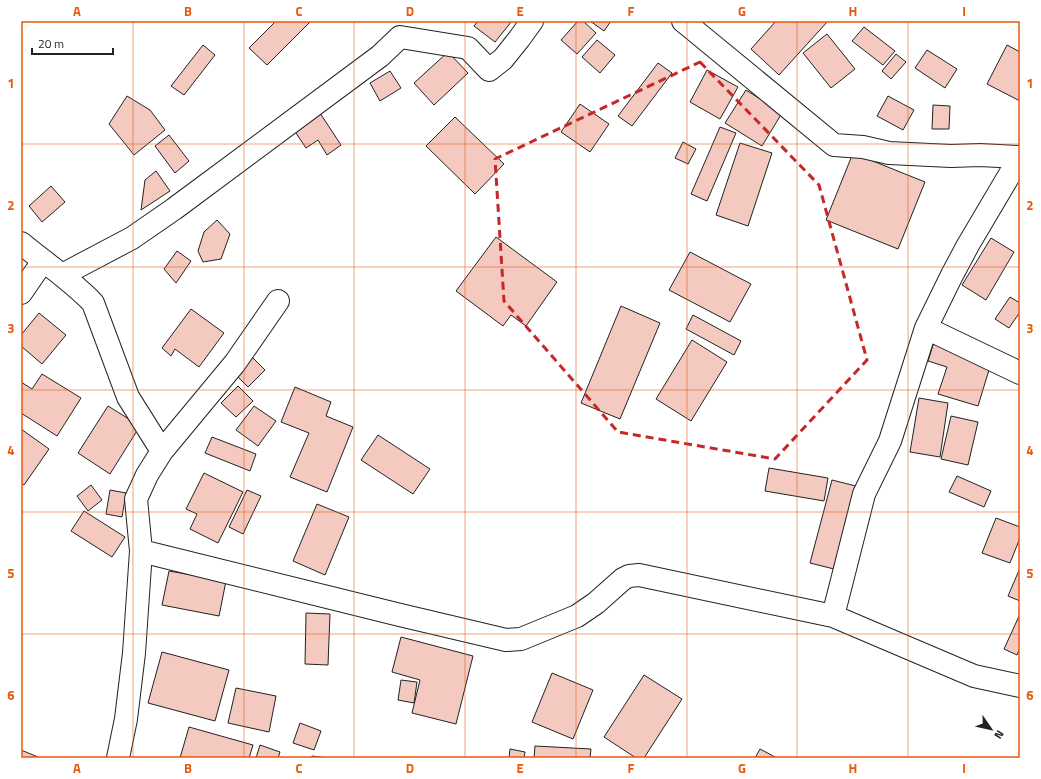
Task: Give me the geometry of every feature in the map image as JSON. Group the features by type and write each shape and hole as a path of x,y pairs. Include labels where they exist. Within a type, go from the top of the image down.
{"street":[{"path":"62,275 132,238 174,209 380,56 400,37 468,48 489,70 503,59 532,21"},
{"path":"683,21 834,145 863,148 889,153 1020,157 968,245 926,328 890,441 864,494 833,616"},
{"path":"21,243 62,275 93,303 128,398 162,451"},
{"path":"21,293 43,261"},
{"path":"118,758 126,718 134,653 141,551 136,499 147,475 162,451 235,363 278,301"},
{"path":"926,328 1020,373"},
{"path":"141,551 393,614 506,640 521,639 577,616 596,603 623,579 629,576 639,575 833,616 974,676 1020,686"}],"highlighted area":[{"path":"700,62 819,185 867,360 775,459 618,432 504,301 495,159"}],"building":[{"path":"276,21 311,21 267,65 249,48"},
{"path":"478,21 512,21 495,42 474,26"},
{"path":"578,21 583,21 596,33 577,54 561,40"},
{"path":"590,21 611,21 604,31"},
{"path":"776,21 828,21 779,75 751,49"},
{"path":"864,27 895,51 883,65 852,41"},
{"path":"827,34 855,69 831,88 803,53"},
{"path":"597,40 615,55 600,73 582,57"},
{"path":"203,45 215,55 184,95 171,86"},
{"path":"1007,45 1020,52 1020,101 987,84"},
{"path":"927,50 957,69 945,88 915,68"},
{"path":"448,52 468,73 434,105 414,83"},
{"path":"896,54 906,62 891,79 882,71"},
{"path":"658,63 672,73 632,126 618,116"},
{"path":"707,70 738,87 720,119 690,102"},
{"path":"390,71 401,88 380,101 370,83"},
{"path":"746,90 782,113 762,146 725,123"},
{"path":"127,96 150,110 165,130 134,155 109,124"},
{"path":"888,96 914,110 903,130 877,116"},
{"path":"580,104 609,124 590,152 561,132"},
{"path":"933,105 950,106 949,129 932,129"},
{"path":"318,110 341,145 327,155 318,140 306,148 292,127"},
{"path":"455,117 504,164 475,194 426,146"},
{"path":"720,127 736,133 707,201 691,194"},
{"path":"169,135 189,161 175,173 155,146"},
{"path":"683,142 696,149 688,164 675,158"},
{"path":"740,143 772,153 748,226 716,215"},
{"path":"853,153 925,182 898,249 826,220"},
{"path":"156,171 170,191 141,210 145,180"},
{"path":"51,186 65,202 42,222 29,206"},
{"path":"217,220 230,234 221,259 203,262 198,251 204,232"},
{"path":"496,237 557,282 526,326 511,315 503,326 456,291"},
{"path":"991,238 1014,252 986,300 962,285"},
{"path":"177,251 191,261 176,283 164,269"},
{"path":"690,252 751,284 730,322 669,290"},
{"path":"1010,297 1020,303 1020,312 1009,328 995,319"},
{"path":"621,306 660,323 620,419 581,403"},
{"path":"191,309 224,333 199,367 175,349 171,356 162,348"},
{"path":"39,313 66,335 42,364 21,346 21,335"},
{"path":"693,315 741,341 734,355 686,329"},
{"path":"692,340 727,362 691,421 656,399"},
{"path":"934,342 992,360 978,406 938,394 947,367 928,361"},
{"path":"251,356 265,370 248,387 234,373"},
{"path":"42,374 81,398 57,436 21,413 21,382 32,389"},
{"path":"238,386 253,401 236,417 221,403"},
{"path":"295,387 331,402 326,416 353,427 327,492 290,477 309,433 281,422"},
{"path":"919,398 948,403 940,457 910,452"},
{"path":"108,406 140,426 110,474 78,453"},
{"path":"254,406 276,421 258,446 236,430"},
{"path":"951,416 978,422 968,465 941,459"},
{"path":"21,429 49,449 24,485 21,483"},
{"path":"378,435 430,469 413,494 361,460"},
{"path":"212,437 256,454 250,471 205,453"},
{"path":"769,468 828,478 824,501 765,491"},
{"path":"204,473 243,492 218,543 190,529 197,514 186,509"},
{"path":"957,476 991,491 984,507 949,492"},
{"path":"832,480 860,487 838,570 810,563"},
{"path":"91,485 102,500 88,511 77,496"},
{"path":"110,490 126,493 122,517 106,514"},
{"path":"247,490 261,496 243,534 229,527"},
{"path":"317,504 349,517 325,575 293,561"},
{"path":"84,511 125,537 112,557 71,531"},
{"path":"996,518 1020,527 1020,538 1010,563 982,553"},
{"path":"1020,568 1020,601 1008,596"},
{"path":"169,571 226,581 219,616 162,605"},
{"path":"306,613 330,614 328,665 305,664"},
{"path":"1020,614 1020,648 1017,655 1004,649"},
{"path":"401,637 473,656 456,724 412,713 420,680 392,672"},
{"path":"162,652 229,670 215,721 148,703"},
{"path":"552,673 593,690 573,739 532,722"},
{"path":"644,675 682,699 644,758 636,758 604,737"},
{"path":"401,680 417,682 414,703 398,700"},
{"path":"236,688 276,696 269,732 228,723"},
{"path":"300,723 321,731 314,750 293,743"},
{"path":"189,727 253,745 249,758 180,758"},
{"path":"260,745 280,752 278,758 256,758"},
{"path":"535,746 591,749 590,758 534,758"},
{"path":"510,749 525,752 524,758 509,758"},
{"path":"760,749 777,758 755,758"},
{"path":"21,750 38,757 21,758"},
{"path":"312,756 328,758 311,758"}]}
